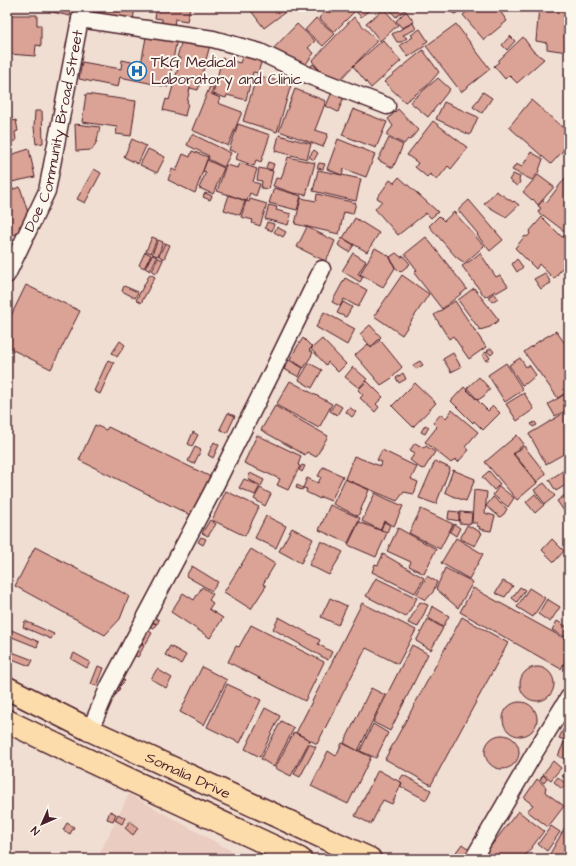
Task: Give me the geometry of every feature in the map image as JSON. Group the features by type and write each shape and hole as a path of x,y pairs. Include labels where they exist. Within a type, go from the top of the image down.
{"main road":[{"name":"Somalia Drive","path":"7,688 90,730 370,859"},
{"name":"Somalia Drive","path":"7,721 300,859"}],"street":[{"path":"83,13 213,39 260,52 312,77 387,106"},
{"name":"Doe Community Broad Street","path":"7,274 47,191 83,13"},
{"path":"90,730 109,686 212,492 322,269"},
{"path":"473,859 569,696"}],"shaded area":[{"path":"129,794 246,859 97,859"}],"building":[{"path":"34,7 72,7 70,16"},
{"path":"97,7 135,7 133,20 96,12"},
{"path":"157,7 190,7 187,21 175,19 174,26 162,23 162,19 155,18"},
{"path":"248,7 292,7 264,28"},
{"path":"329,7 350,7 354,12 334,32 319,18"},
{"path":"352,7 373,7 361,17"},
{"path":"387,7 404,7 406,9 396,17"},
{"path":"443,7 464,7 455,14 444,9"},
{"path":"472,7 497,7 507,21 484,40 463,15"},
{"path":"539,7 559,10 560,7 569,7 569,46 567,46 567,52 547,49 547,43 536,41"},
{"path":"384,9 398,25 380,41 366,23"},
{"path":"406,11 414,22 402,28 396,21"},
{"path":"10,15 37,15 37,25 41,25 41,46 36,45 35,56 9,54"},
{"path":"354,17 377,41 336,84 322,73 312,61"},
{"path":"316,18 335,34 323,46 305,30"},
{"path":"413,23 416,29 403,35 407,38 401,42 397,42 392,34"},
{"path":"297,24 315,41 308,48 314,53 303,68 270,52"},
{"path":"456,24 490,69 461,92 426,46"},
{"path":"420,29 428,41 423,44 425,46 408,57 400,45 413,37 411,35"},
{"name":"TKG Medical Laboratory and Clinic","path":"147,32 177,38 168,87 120,77 118,87 79,79 82,62 121,69 122,60 141,64"},
{"path":"510,36 515,41 507,50 502,45"},
{"path":"183,37 210,45 198,90 190,88 185,116 163,110 166,99 169,100 181,58 177,57"},
{"path":"523,37 533,51 544,59 517,83 509,75 505,79 494,66"},
{"path":"383,40 401,61 371,88 353,66"},
{"path":"423,50 439,72 427,86 405,102 384,82"},
{"path":"243,54 262,59 258,73 253,72 246,100 227,95 226,98 213,94 222,58 240,63"},
{"path":"313,64 319,70 315,74 309,68"},
{"path":"569,73 569,83 565,75"},
{"path":"257,75 291,85 277,132 243,121"},
{"path":"438,78 450,89 428,117 410,102"},
{"path":"7,79 10,90 7,90"},
{"path":"210,86 214,88 211,94 220,98 218,103 242,112 228,146 192,130"},
{"path":"295,89 326,101 315,130 328,134 323,147 279,131"},
{"path":"332,92 344,97 338,112 326,106"},
{"path":"483,92 492,98 482,113 473,107"},
{"path":"7,94 12,121 16,120 18,131 15,132 16,141 7,142"},
{"path":"86,94 136,101 131,136 116,134 117,127 82,122"},
{"path":"531,100 569,133 569,141 562,152 551,164 509,127"},
{"path":"444,102 478,117 470,135 436,119"},
{"path":"353,109 387,122 376,148 342,135"},
{"path":"398,109 418,130 410,140 408,139 404,144 386,135 393,126 388,119"},
{"path":"35,111 42,111 43,143 36,144 34,127"},
{"path":"433,121 468,148 451,169 448,166 437,180 430,174 427,177 415,167 418,163 407,155"},
{"path":"75,124 100,127 97,141 92,150 76,151"},
{"path":"238,124 270,135 261,162 256,160 254,166 236,159 238,153 229,150"},
{"path":"192,134 231,153 224,167 208,159 209,156 187,145"},
{"path":"279,135 311,144 307,159 275,151"},
{"path":"389,138 403,145 393,168 378,160"},
{"path":"132,139 146,146 138,164 124,157"},
{"path":"338,139 375,154 366,177 344,169 342,175 327,169"},
{"path":"29,149 35,177 7,183 7,156"},
{"path":"148,149 165,157 157,173 140,165"},
{"path":"314,150 318,153 314,160 309,157"},
{"path":"192,151 208,157 195,193 168,180 172,169 176,171 183,154 190,157"},
{"path":"531,152 543,159 538,173 532,180 512,170 516,164 522,167"},
{"path":"288,157 315,163 306,195 293,193 273,186 276,178 281,179"},
{"path":"207,160 224,168 213,194 199,188 206,172 203,171"},
{"path":"268,162 274,164 272,170 266,168"},
{"path":"240,163 257,169 253,182 260,184 256,196 250,193 247,201 217,191 226,165 238,168"},
{"path":"319,163 325,164 323,169 317,168"},
{"path":"259,168 273,171 269,189 261,188 262,181 257,180"},
{"path":"94,169 101,173 85,203 77,199"},
{"path":"318,170 361,179 356,201 313,191"},
{"path":"569,173 569,225 564,231 543,215 541,216 538,212 541,208 538,206 543,200 546,203"},
{"path":"513,174 520,177 520,182 517,186 509,180"},
{"path":"538,175 554,187 538,205 533,199 532,200 523,192"},
{"path":"399,177 438,212 431,218 426,213 398,235 375,209 382,201 377,198 390,180 394,183"},
{"path":"20,187 29,216 24,218 26,224 19,226 21,233 7,236 7,191"},
{"path":"274,188 301,196 297,210 269,203"},
{"path":"496,191 519,205 506,217 484,204"},
{"path":"205,193 212,196 210,200 203,197"},
{"path":"317,194 356,203 353,214 344,212 339,234 295,224 301,198 316,201"},
{"path":"229,195 245,201 240,215 224,210"},
{"path":"250,199 267,204 260,226 252,223 253,220 241,217 246,201 249,202"},
{"path":"469,200 503,240 490,251 458,210"},
{"path":"269,205 277,207 276,210 291,214 288,225 265,219"},
{"path":"454,212 484,246 465,263 456,257 429,226 439,216 444,221"},
{"path":"542,217 562,237 569,237 569,262 562,268 554,279 539,264 536,269 515,248 525,236 527,237 530,234 529,232"},
{"path":"355,218 379,233 367,252 343,238"},
{"path":"267,222 274,224 272,231 265,228"},
{"path":"277,227 286,232 283,237 274,232"},
{"path":"307,227 335,241 325,261 297,247"},
{"path":"152,237 157,239 151,253 146,251"},
{"path":"426,237 467,289 442,309 414,273 417,270 405,254"},
{"path":"342,238 354,245 349,252 338,245"},
{"path":"10,239 14,246 7,257 7,240 8,242"},
{"path":"158,240 163,242 158,256 152,254"},
{"path":"165,243 170,245 164,259 159,256"},
{"path":"375,248 389,256 395,268 383,287 360,274"},
{"path":"145,252 151,255 144,268 139,265"},
{"path":"353,253 366,261 358,274 363,277 360,282 342,271"},
{"path":"396,253 401,257 404,256 410,264 400,272 395,267 390,257"},
{"path":"480,253 496,277 500,275 508,286 485,297 462,266"},
{"path":"152,255 157,257 150,271 145,268"},
{"path":"158,258 163,260 157,273 152,271"},
{"path":"517,259 523,267 517,272 512,264"},
{"path":"569,272 569,280 565,275"},
{"path":"545,273 551,283 541,289 534,279"},
{"path":"150,274 155,277 141,303 136,300"},
{"path":"402,275 429,294 402,335 374,316"},
{"path":"345,278 367,290 358,307 344,299 340,306 332,302"},
{"path":"26,285 80,311 51,369 7,347 7,324"},
{"path":"124,286 138,292 135,298 122,291"},
{"path":"474,288 499,320 490,327 480,330 458,300"},
{"path":"494,293 498,298 492,302 488,297"},
{"path":"455,301 486,347 469,359 453,336 449,339 434,315"},
{"path":"343,302 352,307 346,317 337,313"},
{"path":"324,312 355,329 347,345 316,327"},
{"path":"370,325 381,337 371,347 360,334"},
{"path":"556,331 569,349 569,390 558,398 524,352"},
{"path":"303,338 312,347 309,350 313,353 304,368 290,359"},
{"path":"322,339 346,364 338,372 328,362 326,365 311,349"},
{"path":"380,340 402,367 392,378 381,385 355,355 368,344 371,348"},
{"path":"120,341 125,345 117,357 112,353"},
{"path":"491,348 494,352 491,355 487,351"},
{"path":"486,352 490,358 486,361 482,355"},
{"path":"453,353 461,367 451,372 443,359"},
{"path":"520,358 526,367 529,365 536,375 527,383 522,385 509,365"},
{"path":"108,360 114,363 100,394 94,391"},
{"path":"289,360 303,368 299,377 284,369"},
{"path":"420,361 423,365 416,369 413,365"},
{"path":"309,363 322,370 312,388 299,380"},
{"path":"506,363 523,390 505,402 488,375"},
{"path":"353,367 367,379 359,388 345,377"},
{"path":"403,373 406,379 399,383 396,378"},
{"path":"479,377 490,389 478,400 467,388"},
{"path":"290,381 332,404 319,428 276,405"},
{"path":"367,381 383,397 376,404 379,407 375,412 360,398 363,395 358,390"},
{"path":"415,383 436,403 413,427 392,406"},
{"path":"464,387 488,411 493,406 500,413 483,430 474,421 473,423 451,401"},
{"path":"569,392 569,409 555,416 548,404"},
{"path":"524,393 534,409 517,421 506,404"},
{"path":"335,403 342,407 337,415 330,411"},
{"path":"275,406 328,436 316,457 307,452 305,455 261,430"},
{"path":"349,407 356,412 352,417 346,412"},
{"path":"452,410 478,432 465,447 469,450 458,462 455,459 451,463 425,442 437,427 433,423 441,414 446,418"},
{"path":"569,410 569,451 546,464 529,434"},
{"path":"228,413 235,416 227,433 220,429"},
{"path":"535,422 537,425 533,427 531,424"},
{"path":"95,425 106,430 108,427 211,477 192,516 79,460"},
{"path":"425,425 429,427 425,434 421,432"},
{"path":"193,432 198,435 192,446 188,444"},
{"path":"257,435 301,456 298,465 300,466 288,490 277,485 280,479 244,463"},
{"path":"517,435 524,444 513,454 537,483 517,500 485,462"},
{"path":"214,442 219,445 213,458 208,455"},
{"path":"415,443 424,448 426,446 435,452 424,469 420,468 410,460 415,453 410,450"},
{"path":"524,446 546,474 537,482 514,454"},
{"path":"195,447 201,450 194,464 188,461"},
{"path":"382,450 417,467 411,479 418,482 414,494 404,492 397,501 345,479 354,456 380,466 382,462 377,460"},
{"path":"435,461 450,468 436,504 419,498"},
{"path":"302,465 305,466 302,472 299,470"},
{"path":"323,467 343,476 331,501 321,497 320,499 306,492 307,489 303,488 307,478 318,483 321,477 318,476"},
{"path":"569,467 569,483 556,491 549,480"},
{"path":"453,470 475,479 466,501 445,492"},
{"path":"489,471 500,484 494,490 482,477"},
{"path":"250,473 264,480 261,486 248,479"},
{"path":"244,479 260,486 255,495 239,488"},
{"path":"345,479 369,490 358,516 333,504"},
{"path":"544,483 555,496 545,504 534,490"},
{"path":"297,485 303,488 302,490 296,488"},
{"path":"499,486 514,498 508,507 493,495"},
{"path":"260,488 271,494 265,506 254,499"},
{"path":"474,490 487,492 485,513 495,516 491,531 479,529 480,527 477,526 477,523 472,523"},
{"path":"226,491 259,507 245,536 212,520"},
{"path":"569,492 569,518 557,501"},
{"path":"375,493 403,506 394,526 384,521 380,530 362,521"},
{"path":"535,494 544,505 535,513 526,502"},
{"path":"493,497 507,509 500,517 486,506"},
{"path":"330,505 360,518 348,543 319,530"},
{"path":"421,509 453,524 440,549 409,533"},
{"path":"449,511 459,512 459,521 448,519"},
{"path":"460,512 472,513 471,524 459,523"},
{"path":"266,516 286,526 276,548 255,538"},
{"path":"210,520 216,524 208,536 202,533"},
{"path":"359,522 387,533 376,557 348,545"},
{"path":"384,522 390,525 387,532 381,530"},
{"path":"454,524 460,528 456,536 450,532"},
{"path":"467,525 482,533 475,546 460,539"},
{"path":"292,528 313,539 301,563 279,551"},
{"path":"398,528 436,549 424,574 409,566 411,562 387,551"},
{"path":"201,537 206,539 203,545 198,542"},
{"path":"456,538 483,554 469,579 441,563"},
{"path":"552,539 564,551 554,562 542,550"},
{"path":"321,541 343,552 329,575 309,565"},
{"path":"35,547 129,596 120,619 105,635 15,586"},
{"path":"251,549 275,564 263,584 266,586 251,609 224,592"},
{"path":"383,554 424,578 415,593 372,572 375,564 378,565"},
{"path":"192,566 218,582 212,591 186,576"},
{"path":"445,568 473,582 458,608 436,589"},
{"path":"427,576 437,582 433,592 426,600 416,595"},
{"path":"376,578 417,598 406,617 366,596"},
{"path":"503,581 513,586 505,597 495,593"},
{"path":"202,587 213,594 209,600 213,603 209,609 223,618 210,638 171,612 183,593 194,600"},
{"path":"520,587 525,590 517,602 512,598"},
{"path":"473,588 569,641 569,654 561,669 460,612"},
{"path":"529,588 545,598 533,617 517,607"},
{"path":"330,598 347,606 338,625 321,617"},
{"path":"547,599 560,607 550,622 538,614"},
{"path":"420,602 428,605 418,627 408,623"},
{"path":"362,603 416,630 398,664 366,648 317,744 296,733"},
{"path":"432,606 449,616 443,627 427,617"},
{"path":"154,617 159,620 157,624 151,621"},
{"path":"279,617 320,640 318,644 332,652 328,660 273,629"},
{"path":"462,617 508,643 431,785 385,759"},
{"path":"428,619 443,628 431,650 416,641"},
{"path":"25,621 54,634 51,639 23,627"},
{"path":"557,621 569,628 569,639 552,630"},
{"path":"151,622 156,624 154,628 149,626"},
{"path":"251,625 324,662 305,701 228,662 236,646 239,647"},
{"path":"7,628 39,642 37,647 7,635"},
{"path":"147,630 152,633 145,645 140,642"},
{"path":"139,644 144,646 138,657 133,655"},
{"path":"412,645 428,654 390,731 373,722"},
{"path":"170,646 186,655 181,664 165,655"},
{"path":"7,650 33,660 30,666 7,657"},
{"path":"74,653 90,662 87,668 71,659"},
{"path":"98,666 104,668 97,686 91,684"},
{"path":"202,667 227,680 204,725 180,712"},
{"path":"537,667 549,672 554,684 549,696 537,701 525,696 520,684 525,672"},
{"path":"157,669 172,678 166,688 151,679"},
{"path":"119,676 125,681 120,686 114,682"},
{"path":"113,684 120,688 116,695 109,691"},
{"path":"227,684 261,700 240,743 207,727"},
{"path":"371,688 385,695 358,751 344,743"},
{"path":"520,702 532,707 537,719 532,731 520,736 508,731 503,719 508,707"},
{"path":"265,708 280,716 260,757 245,749"},
{"path":"569,718 569,742 559,738"},
{"path":"281,721 294,728 274,767 261,759"},
{"path":"373,724 388,733 376,758 360,751"},
{"path":"294,732 310,740 291,776 275,768"},
{"path":"502,735 508,736 514,740 518,746 518,758 514,764 508,768 502,769 496,768 490,764 486,758 485,752 486,746 490,740 496,736"},
{"path":"564,742 569,744 569,761 558,756"},
{"path":"342,743 371,757 348,804 311,786 328,751 336,756"},
{"path":"309,744 316,747 300,777 294,774"},
{"path":"553,761 561,768 551,780 543,774"},
{"path":"569,767 569,781 562,776"},
{"path":"378,770 402,783 392,804 383,800 371,824 355,816"},
{"path":"403,775 431,790 426,800 400,786 402,783 399,781"},
{"path":"543,775 547,779 544,783 540,780"},
{"path":"558,777 566,784 562,789 554,782"},
{"path":"537,779 546,787 545,792 564,806 548,827 527,811 533,805 524,798"},
{"path":"110,811 116,814 113,821 107,819"},
{"path":"518,811 544,831 523,859 481,859"},
{"path":"118,814 125,818 122,824 115,820"},
{"path":"130,821 138,828 133,835 125,828"},
{"path":"67,823 74,827 70,834 63,830"},
{"path":"567,824 569,825 569,859 547,859"},
{"path":"551,826 560,832 547,851 538,844"},
{"path":"462,844 470,850 463,859 451,859"}],"place":[{"name":"TKG Medical Laboratory and Clinic","path":"137,71"}]}
